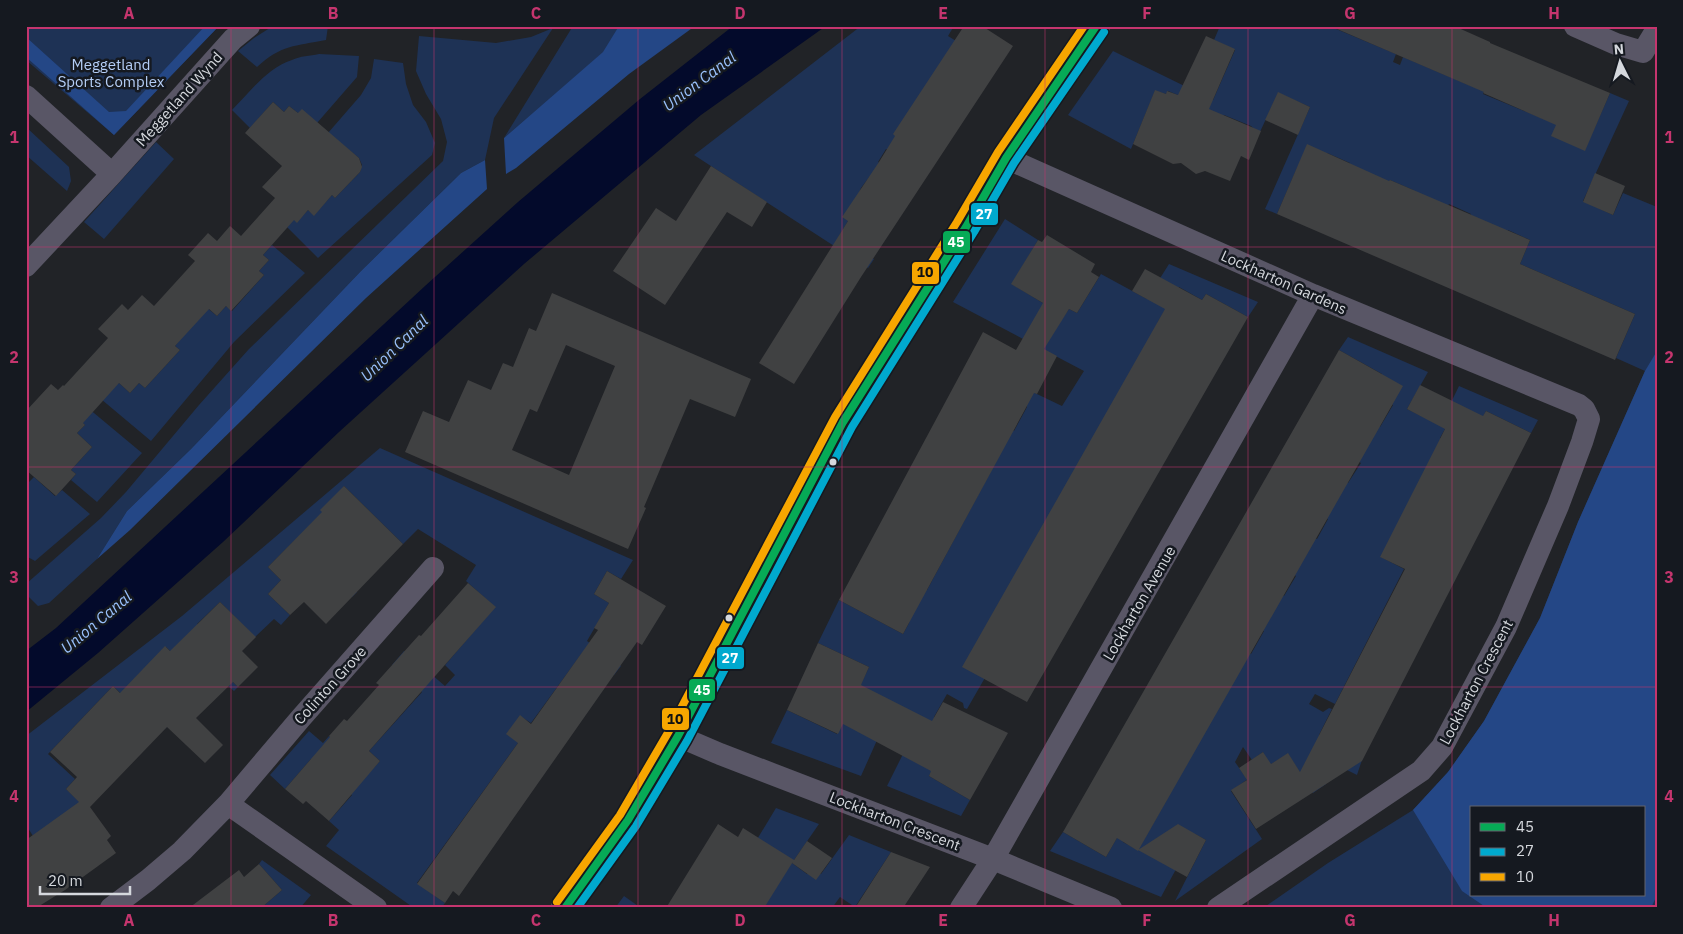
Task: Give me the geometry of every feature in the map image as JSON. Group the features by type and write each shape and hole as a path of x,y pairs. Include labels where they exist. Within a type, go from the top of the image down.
{"street":[{"name":"Meggetland Wynd","path":"26,266 112,174 233,39 249,26"},
{"path":"565,908 628,820 678,736 843,422 966,227 1006,158 1096,26"},
{"path":"1575,26 1616,44 1643,52 1657,29"},
{"path":"26,96 112,174"},
{"name":"Lockharton Gardens","path":"1006,158 1314,295 1564,400"},
{"name":"Lockharton Avenue","path":"961,908 993,859 1314,295"},
{"name":"Lockharton Crescent","path":"1218,908 1421,771 1442,747 1506,627 1558,506 1582,442 1589,419 1587,413 1579,405 1564,400"},
{"name":"Colinton Grove","path":"111,908 182,851 228,804 433,568"},
{"name":"Lockharton Crescent","path":"678,736 993,859 1111,908"},
{"path":"228,804 376,908"}],"green space":[{"name":"Meggetland Sports Complex","path":"26,26 219,26 114,135 26,60"},
{"path":"273,26 328,26 326,40 281,50 257,67 238,51"},
{"path":"573,26 620,26 606,50 504,138"},
{"path":"861,26 954,26 948,36 961,44 892,152 886,149 878,162 885,166 870,176 861,188 848,221 839,236 874,259 868,268 694,155"},
{"path":"1220,26 1329,26 1396,54 1393,62 1400,65 1403,57 1471,86 1499,57 1483,94 1590,138 1610,93 1629,101 1583,201 1613,215 1623,193 1657,207 1657,908 1263,908 1328,863 1413,810 1448,772 1484,721 1540,618 1578,522 1645,371 1616,358 1635,314 1520,264 1530,240 1508,230 1498,255 1461,239 1471,214 1449,204 1438,229 1413,190 1390,180 1379,203 1340,187 1350,163 1327,153 1297,168 1277,214 1265,209 1310,107 1278,93 1259,134 1251,126 1224,115 1221,121 1195,102 1168,91 1166,94 1155,91 1131,149 1068,115 1113,51 1213,100 1235,50 1214,40"},
{"path":"553,28 494,118 485,160 461,173 361,271 191,449 127,511 97,559 49,603 38,606 26,594 26,584 101,518 126,492 249,349 443,161 447,142 441,119 426,94 416,71 419,36 496,43 531,37"},
{"path":"319,54 359,56 357,77 317,123 289,106 284,112 273,102 250,128 232,110 259,81 275,69 295,59"},
{"path":"374,59 403,63 406,84 413,105 426,122 435,143 432,155 318,258 284,224 291,217 297,222 308,210 314,215 332,195 335,198 360,172 362,165 359,158 328,133 361,95 371,78"},
{"path":"26,127 69,167 71,181 67,191 26,155"},
{"path":"156,142 174,159 104,239 84,222"},
{"path":"1005,219 1038,240 1012,284 1064,316 1069,309 1077,313 1101,274 1147,299 1169,264 1258,302 1248,317 1206,294 1202,300 1179,287 1159,320 990,669 967,709 964,708 963,703 947,694 934,717 949,725 940,755 929,776 970,800 961,816 887,786 915,730 858,690 869,667 818,643 839,600 903,634 909,623 913,583 927,590 998,458 1000,423 1014,431 1027,407 1016,384 1062,406 1084,371 953,302"},
{"path":"272,245 305,273 234,342 151,441 95,394 119,383 130,393 139,383 145,388 180,350 175,346 206,307 217,316 226,306 232,311 264,275 259,271 269,260 263,255"},
{"path":"1348,337 1428,372 1407,409 1440,425 1459,386 1538,420 1531,433 1486,411 1476,431 1451,418 1440,438 1465,452 1381,557 1404,569 1335,704 1315,694 1309,704 1323,712 1329,708 1332,709 1319,735 1363,757 1357,775 1323,758 1313,765 1326,784 1313,793 1288,754 1268,766 1263,752 1252,760 1243,747 1235,762 1248,779 1231,791 1262,839 1175,901 1206,840 1195,834 1161,897 1050,851 1063,832 1106,857 1118,836 1123,842 1138,850 1166,801 1237,646 1251,654 1264,631 1249,622 1268,588 1284,596 1296,576 1281,566 1301,531 1317,539 1328,519 1313,510 1334,475 1348,483 1361,463 1345,453 1364,418 1380,427 1393,405 1378,396 1382,374 1339,350"},
{"path":"88,408 142,453 97,502 71,480 76,474 71,470 92,447 77,433 85,425 78,419"},
{"path":"380,448 633,560 621,579 607,571 594,594 609,603 587,641 621,666 614,675 582,653 531,723 520,716 518,743 417,883 445,903 441,908 414,908 326,846 339,830 329,821 352,795 311,759 285,789 270,775 309,731 323,743 329,736 370,772 380,761 369,751 422,692 392,665 404,651 445,686 455,675 445,665 495,607 466,581 476,565 418,529 403,544 344,486 334,525 357,592 352,597 294,541 268,567 281,580 268,594 290,615 281,625 274,619 255,637 220,602 197,624 210,637 199,648 238,687 234,691 212,672 202,682 166,647 169,725 161,732 113,686 48,754 75,779 66,789 87,809 43,852 28,828 26,829 26,736 182,616"},
{"path":"34,477 55,496 62,490 90,514 35,561 26,556 26,485"},
{"path":"787,710 837,734 848,712 882,729 861,776 771,743"},
{"path":"776,808 819,824 792,863 807,874 821,874 849,835 891,852 855,907 840,897 832,908 770,908 766,905 753,846"},
{"path":"262,860 311,895 300,908 261,908 282,890 259,864"},
{"path":"624,896 641,908 615,908"}],"shaded area":[{"path":"205,26 219,26 114,135 26,57 26,37 109,112 126,111"},
{"path":"619,26 695,26 629,74 516,168 506,174 504,138 603,52"},
{"path":"485,160 487,189 366,298 130,530 97,559 127,511 191,449 361,271 461,173"},
{"path":"1657,351 1657,895 1651,908 1487,908 1462,891 1413,810 1448,772 1484,721 1540,618 1578,522 1645,371"}],"water":[{"name":"Union Canal","path":"733,26 826,26 701,115 524,264 339,432 223,542 98,653 26,712 26,651 56,628 518,202 640,99"}],"building":[{"path":"964,26 982,26 1013,46 861,277 794,384 759,363 848,221 842,217 895,136 893,134"},
{"path":"1330,26 1454,26 1610,93 1585,151 1551,136 1556,125"},
{"path":"1206,36 1235,49 1209,109 1261,131 1249,160 1241,156 1230,181 1205,171 1196,174 1181,163 1173,164 1133,144 1155,90 1166,94 1167,91 1178,95"},
{"path":"1278,92 1310,107 1298,135 1265,120"},
{"path":"273,102 284,112 289,106 298,113 302,109 359,158 362,167 360,172 335,198 332,195 314,216 308,210 297,223 294,220 263,255 269,260 259,271 264,275 231,311 226,306 217,316 209,309 175,346 180,350 145,388 139,383 130,393 119,383 83,423 85,425 77,433 92,447 71,470 76,474 56,496 26,470 26,411 51,384 58,390 64,386 108,338 98,329 122,304 128,310 142,295 154,306 195,261 188,255 208,233 217,241 230,226 241,236 275,198 262,187 282,166 245,133"},
{"path":"1307,144 1389,181 1530,240 1520,264 1635,314 1615,360 1277,214"},
{"path":"711,166 767,202 752,227 727,212 665,305 613,271 656,208 676,221"},
{"path":"1595,173 1625,186 1613,215 1583,202"},
{"path":"1047,235 1095,264 1091,272 1099,277 1077,313 1069,309 1044,349 1057,356 1037,394 1034,393 903,634 839,600 983,332 1016,350 1043,303 1011,284 1038,240 1042,242"},
{"path":"1145,269 1202,300 1206,294 1248,317 1027,702 962,667 1165,309 1132,291"},
{"path":"552,293 751,379 735,417 690,399 628,549 405,452 423,411 449,422 468,380 491,390 503,363 513,367 529,328 536,331","holes":["566,345 615,366 569,475 512,450 530,409 537,412"]},
{"path":"1339,350 1403,386 1138,851 1117,838 1106,857 1063,832"},
{"path":"1420,385 1483,416 1486,411 1531,433 1362,761 1256,829 1231,790 1247,780 1239,768 1263,752 1271,764 1288,753 1300,772 1405,569 1380,557 1445,429 1407,409"},
{"path":"344,486 403,544 326,624 304,602 290,615 268,594 281,580 268,567 322,512 320,510"},
{"path":"607,571 666,606 642,645 637,642 459,896 453,891 445,903 417,884 518,743 506,734 520,715 531,724 598,630 594,628 609,603 594,594"},
{"path":"468,583 496,607 369,751 380,761 329,821 306,801 303,804 285,789 344,719 347,721 379,685 376,683"},
{"path":"220,602 256,637 242,651 258,667 238,687 233,682 196,718 223,745 205,763 167,727 90,807 111,836 107,840 116,853 65,890 36,908 26,908 26,840 79,802 66,789 77,777 50,752 113,686 120,693 165,646 170,651"},
{"path":"818,643 869,667 861,685 932,721 943,702 1008,733 970,800 929,776 931,771 843,724 838,734 787,710"},
{"path":"718,824 738,837 743,828 794,860 764,908 666,908"},
{"path":"1178,824 1206,840 1187,877 1138,850"},
{"path":"807,841 832,858 816,880 792,863"},
{"path":"891,852 930,867 903,908 855,908"},
{"path":"259,864 282,890 261,908 189,908 239,870 244,877"}],"transit line":[{"name":"10","path":"557,902 620,815 669,731 835,417 957,222 998,152 1084,26"},
{"name":"45","path":"565,908 628,820 678,736 843,422 966,227 1006,158 1096,26"},
{"name":"27","path":"577,908 636,826 687,741 852,427 974,232 1014,163 1104,32"}]}
